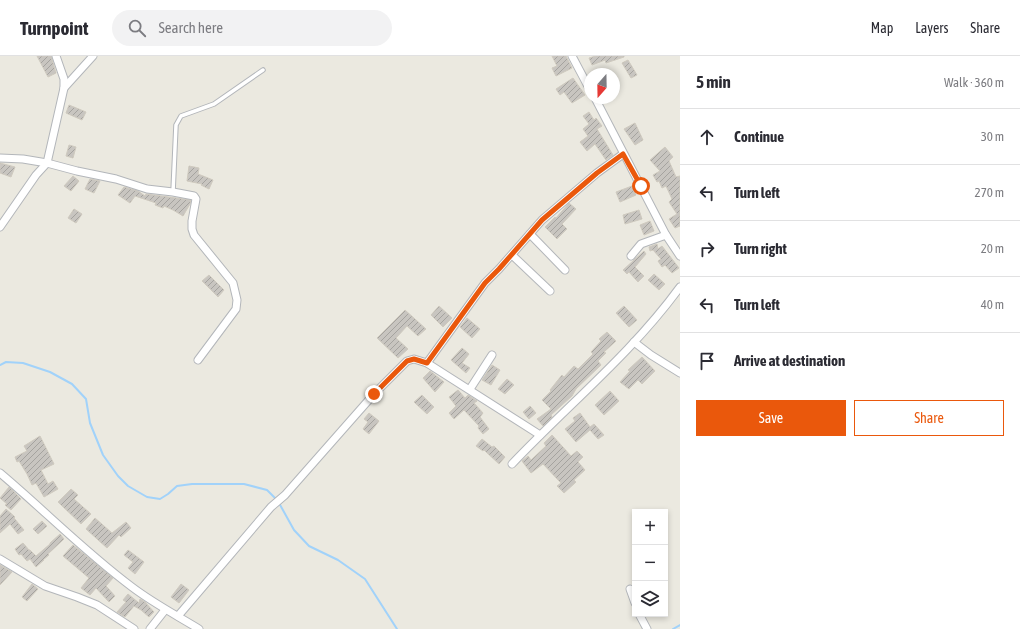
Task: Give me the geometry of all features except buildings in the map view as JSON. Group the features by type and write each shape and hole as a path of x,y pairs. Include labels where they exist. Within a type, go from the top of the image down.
{"street":[{"path":"0,227 36,175 47,163 64,88 64,79 56,56"},
{"path":"64,88 86,66 93,56"},
{"path":"572,56 584,79"},
{"path":"598,104 666,235 680,256"},
{"path":"427,363 485,283 512,255 542,220 597,173 623,154"},
{"path":"0,158 23,159 47,163 116,179 147,189 194,196 196,199 192,229 194,235 233,283 237,300 236,309 198,360"},
{"path":"530,234 565,270"},
{"path":"631,256 642,244 666,235"},
{"path":"512,255 550,291"},
{"path":"512,464 634,342 670,301 680,287"},
{"path":"634,342 651,355 680,373"},
{"path":"470,390 492,355"},
{"path":"178,616 271,507 285,495 374,394 407,361 414,359 427,363 540,435"},
{"path":"0,473 133,588 165,610 199,629"},
{"path":"0,559 45,586 77,596 97,605 134,629"},
{"path":"630,589 632,595"},
{"path":"150,629 165,610"},
{"path":"641,617 647,629"}],"lane":[{"path":"173,192 176,125 178,119 187,113 214,104 263,70"}],"waterway":[{"path":"0,365 6,362 23,363 50,372 72,384 86,399 90,423 103,455 118,476 128,486 147,497 160,499 177,486 192,484 244,484 267,490 277,500"},
{"path":"279,503 294,530 309,546 338,560 365,579 397,629"},
{"path":"673,629 680,625"}],"route":[{"path":"374,394 407,361 414,359 427,363 485,283 542,220 597,173 623,154 641,186"}]}
